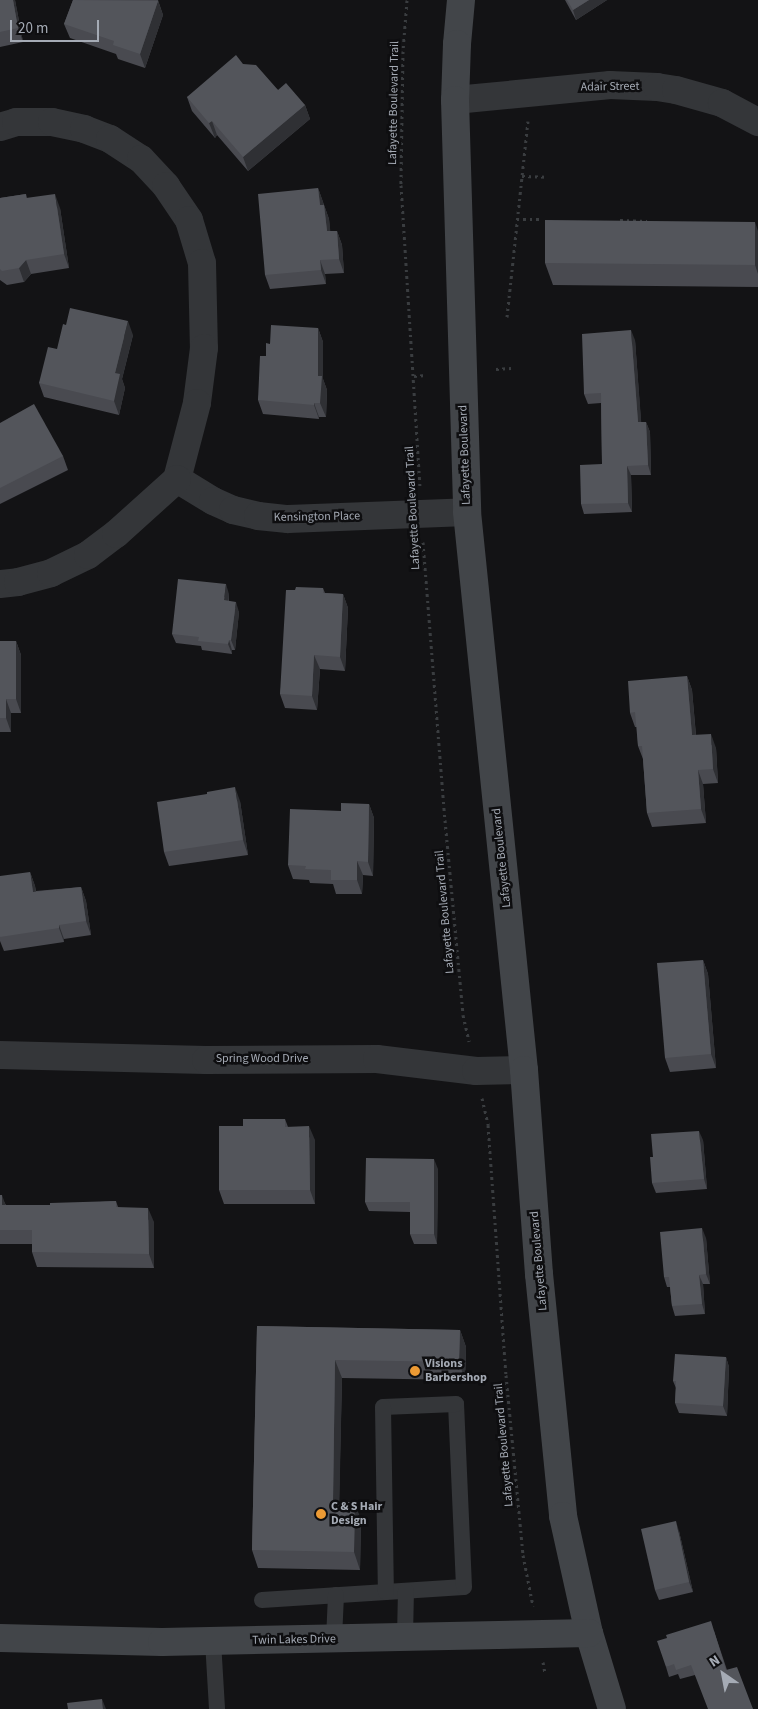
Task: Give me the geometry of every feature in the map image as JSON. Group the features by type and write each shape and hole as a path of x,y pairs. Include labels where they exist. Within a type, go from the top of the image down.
{"main road":[{"name":"Lafayette Boulevard","path":"461,0 455,100 467,512 524,1070 540,1274 563,1516 589,1633 612,1709"},
{"name":"Twin Lakes Drive","path":"0,1638 213,1641 589,1633"}],"street":[{"name":"Adair Street","path":"455,100 531,91 610,85 676,90 722,103 758,122"},
{"path":"0,127 16,122 52,122 84,129 110,139 141,159 166,186 189,220 202,262 204,348 197,403 177,479 116,534 88,555 51,573 18,582 0,584"},
{"name":"Kensington Place","path":"177,479 213,501 233,510 288,520 467,512"},
{"name":"Spring Wood Drive","path":"0,1055 206,1060 377,1059 476,1071 524,1070"}],"lane":[{"path":"262,1600 464,1588 456,1404 383,1407 386,1592"},
{"path":"405,1637 406,1591"},
{"path":"334,1639 336,1595"},
{"path":"213,1641 217,1709"}],"path":[{"name":"Lafayette Boulevard Trail","path":"407,0 403,51 401,185 444,820 463,1014"},
{"path":"507,317 531,91"},
{"path":"522,176 547,177"},
{"path":"518,219 541,219"},
{"path":"620,220 647,221"},
{"path":"496,369 511,368"},
{"path":"414,376 426,375"},
{"name":"Lafayette Boulevard Trail","path":"488,1125 506,1375 523,1554 528,1583"}],"building":[{"path":"0,0 13,0 18,28 0,32"},
{"path":"73,0 158,1 140,54 113,45 114,41 64,24"},
{"path":"567,0 589,0 573,10"},
{"path":"236,55 243,64 256,65 278,90 286,83 305,105 243,157 212,121 209,123 187,97"},
{"path":"318,188 320,205 324,205 327,231 337,231 339,259 320,260 321,270 265,275 258,194"},
{"path":"26,194 26,198 55,194 64,254 26,260 19,268 2,271 0,269 0,198"},
{"path":"545,220 755,222 755,265 545,263"},
{"path":"70,308 128,321 115,373 120,374 114,401 39,383 48,347 57,349 63,324 66,325"},
{"path":"271,325 318,328 318,376 322,376 320,403 314,403 314,405 258,400 260,356 266,356 266,343 270,344"},
{"path":"631,330 638,422 646,422 648,465 627,466 628,503 581,504 580,465 602,464 601,393 584,394 582,334"},
{"path":"34,404 63,456 0,488 0,423"},
{"path":"178,579 226,584 224,600 236,602 231,640 229,640 228,644 198,641 199,637 172,634"},
{"path":"296,587 323,588 323,593 343,594 340,657 314,655 312,696 280,694 286,590 295,590"},
{"path":"0,641 16,641 16,699 6,699 6,718 0,718"},
{"path":"687,676 692,735 711,734 713,769 698,770 701,809 647,813 642,746 638,746 635,712 630,713 628,681"},
{"path":"235,787 243,840 164,852 157,802 207,794 207,792"},
{"path":"341,803 369,804 368,862 357,861 357,880 331,880 331,870 305,869 306,866 288,865 290,809 341,811"},
{"path":"30,872 33,892 81,887 86,921 59,925 59,928 0,937 0,876"},
{"path":"703,960 711,1054 665,1058 657,963"},
{"path":"243,1119 285,1119 285,1127 309,1126 310,1190 219,1190 219,1126 243,1126"},
{"path":"699,1131 704,1179 652,1183 650,1157 653,1157 651,1134"},
{"path":"366,1158 434,1159 434,1234 410,1234 410,1202 365,1202"},
{"path":"0,1195 2,1195 2,1205 50,1205 50,1203 116,1201 116,1207 148,1208 149,1254 32,1252 32,1230 0,1230"},
{"path":"702,1228 706,1274 699,1275 702,1304 672,1306 669,1277 664,1277 660,1232"},
{"path":"257,1326 460,1330 459,1362 335,1360 333,1502 355,1502 354,1552 252,1550"},
{"path":"675,1354 726,1357 723,1406 675,1403 676,1381 673,1381"},
{"path":"676,1521 689,1582 655,1590 641,1529"},
{"path":"711,1621 726,1670 737,1667 753,1709 708,1709 691,1665 676,1670 674,1664 666,1667 657,1641 667,1638 666,1635"},
{"path":"102,1699 103,1709 68,1709 67,1703"}],"place":[{"name":"Visions Barbershop","path":"415,1371"},
{"name":"C & S Hair Design","path":"321,1514"}]}
